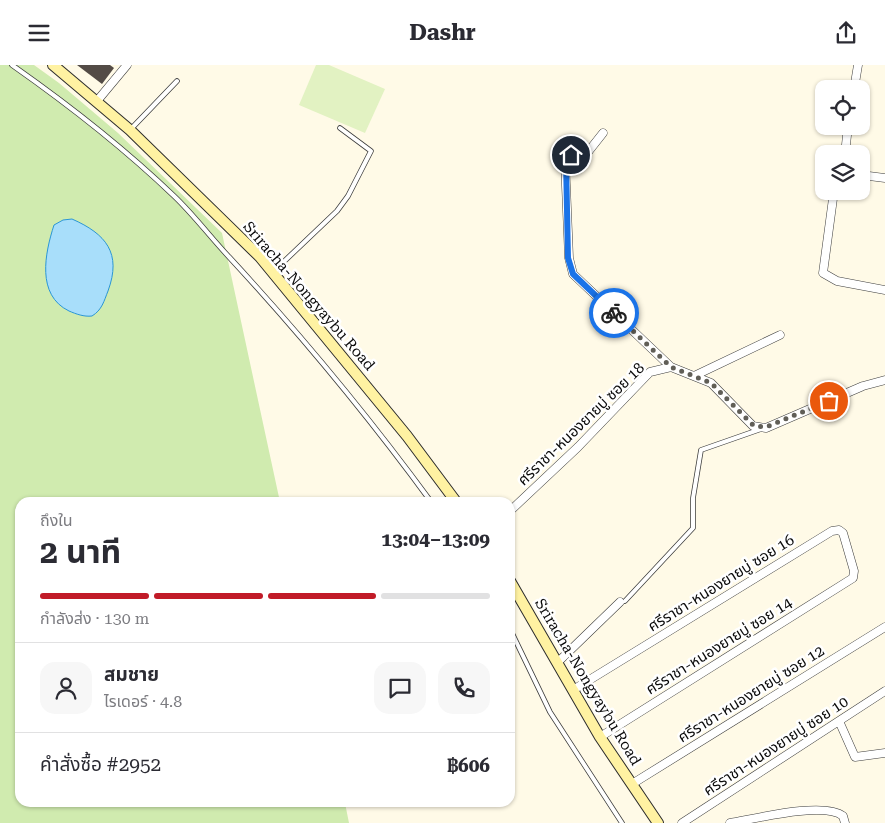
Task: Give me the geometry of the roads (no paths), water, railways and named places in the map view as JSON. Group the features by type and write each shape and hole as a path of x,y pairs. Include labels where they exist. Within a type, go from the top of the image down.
{"main road":[{"name":"Sriracha-Nongyaybu Road","path":"53,65 130,130 253,250 407,436 453,497"},
{"name":"Sriracha-Nongyaybu Road","path":"515,589 600,737 658,823"}],"street":[{"path":"97,101 127,65"},
{"path":"856,80 858,65"},
{"path":"603,133 588,152 576,152 566,161 568,258 573,274 671,367 711,383 754,426 766,427 863,386 885,380"},
{"path":"870,176 885,178"},
{"path":"833,200 823,273 837,281 885,290"},
{"path":"694,376 780,335"},
{"name":"ศรีราชา-หนองยายบู่ ซอย 18","path":"515,506 578,447 650,372 671,367"},
{"name":"ศรีราชา-หนองยายบู่ ซอย 16","path":"573,690 835,530 841,530 843,533 854,571 853,579"},
{"name":"ศรีราชา-หนองยายบู่ ซอย 14","path":"600,737 853,579"},
{"path":"558,662 622,601"},
{"name":"ศรีราชา-หนองยายบู่ ซอย 12","path":"632,784 885,627"},
{"name":"ศรีราชา-หนองยายบู่ ซอย 10","path":"684,823 885,691"},
{"path":"839,721 855,757 885,753"},
{"path":"730,823 803,811 829,810 843,816 845,823"}],"lane":[{"path":"12,65 60,99 125,152 175,197 316,354 366,415 428,497"},
{"path":"130,130 177,81"},
{"path":"272,273 337,211 348,196 371,151 340,128"},
{"path":"622,601 693,528 693,498 701,451 766,427"},
{"path":"515,639 550,711 622,823"}],"water":[{"path":"72,219 94,231 102,238 112,255 112,278 108,291 104,302 92,316 74,313 59,304 51,295 47,284 46,260 54,225 63,220"}]}
